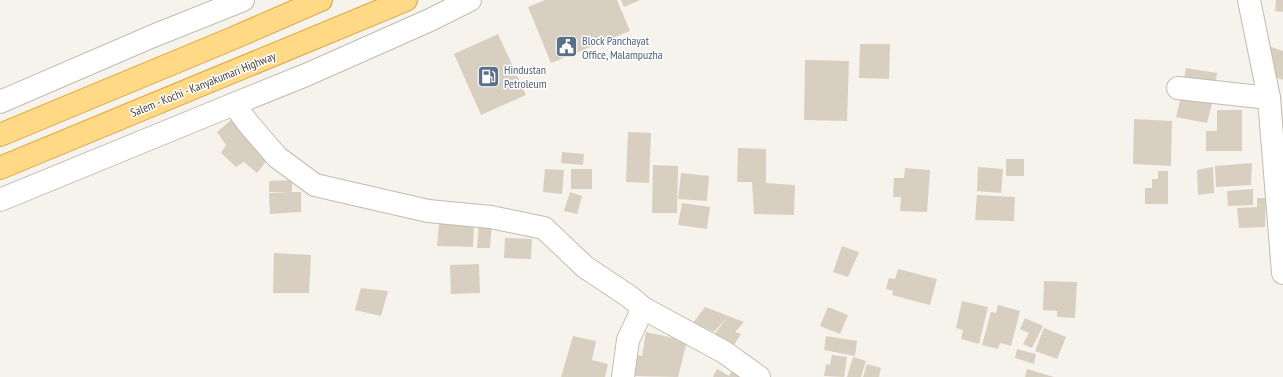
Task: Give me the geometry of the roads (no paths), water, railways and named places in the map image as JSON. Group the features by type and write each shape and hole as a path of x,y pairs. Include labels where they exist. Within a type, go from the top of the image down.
{"highway":[{"path":"0,134 231,39 321,0"},
{"name":"Salem - Kochi - Kanyakumari Highway","path":"0,168 406,0"}],"street":[{"path":"0,102 153,36 243,0"},
{"path":"0,200 321,69 430,20 470,0"},
{"path":"1249,0 1269,98 1283,273"},
{"path":"1178,88 1269,98"},
{"path":"234,104 247,122 277,157 315,185 428,211 491,217 544,228 585,267 630,297 643,308 724,352 759,377"},
{"path":"623,377 628,340 643,308"}],"place":[{"name":"Block Panchayat Office, Malampuzha","path":"567,47"},
{"name":"Hindustan Petroleum","path":"488,76"}]}
